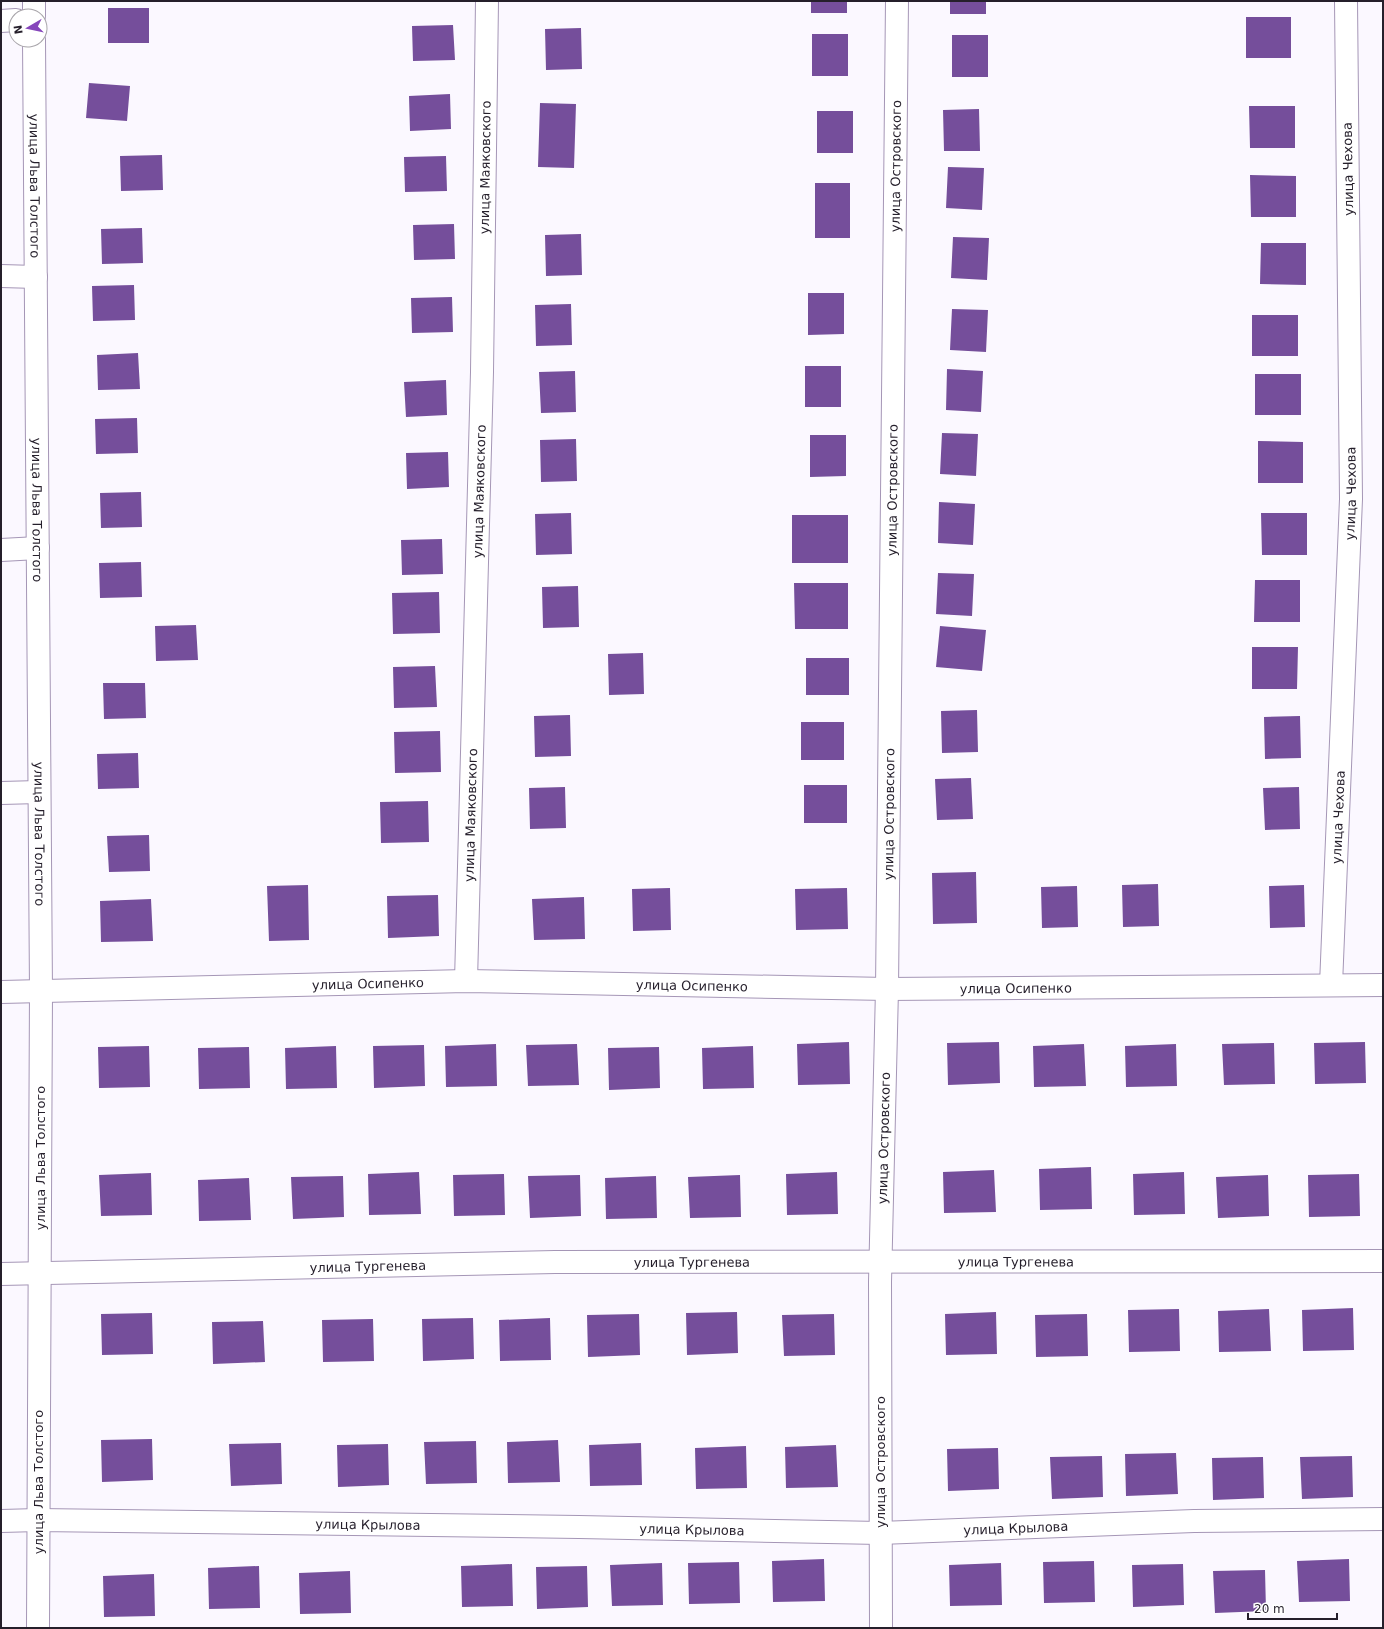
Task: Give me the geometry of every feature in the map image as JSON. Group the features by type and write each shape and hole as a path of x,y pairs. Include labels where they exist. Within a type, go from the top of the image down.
{"street":[{"name":"улица Маяковского","path":"466,981 482,372 487,1"},
{"name":"улица Островского","path":"881,1628 880,1262 887,989 897,1"},
{"name":"улица Чехова","path":"1331,985 1351,499 1346,1"},
{"name":"улица Льва Толстого","path":"34,48 41,992 38,1628"},
{"path":"1,276 36,277"},
{"path":"1,550 38,548"},
{"path":"1,793 39,792"},
{"name":"улица Осипенко","path":"1,992 466,981 887,989 1331,985 1383,986"},
{"name":"улица Тургенева","path":"1,1274 555,1262 1383,1261"},
{"name":"улица Крылова","path":"1,1521 38,1520 579,1527 880,1533 1194,1521 1383,1519"}],"building":[{"path":"811,1 847,1 847,13 811,13"},
{"path":"950,1 986,1 986,14 950,14"},
{"path":"108,8 149,8 149,43 108,43"},
{"path":"1246,17 1291,17 1291,58 1246,58"},
{"path":"453,25 455,60 413,61 412,26"},
{"path":"581,28 582,69 546,70 545,29"},
{"path":"812,34 848,34 848,76 812,76"},
{"path":"952,35 988,35 988,77 952,77"},
{"path":"89,83 130,86 127,121 86,118"},
{"path":"450,94 451,129 410,131 409,96"},
{"path":"540,103 576,104 574,168 538,167"},
{"path":"1249,106 1295,106 1295,148 1250,148"},
{"path":"979,109 980,151 944,151 943,110"},
{"path":"817,111 853,111 853,153 817,153"},
{"path":"162,155 163,190 121,191 120,156"},
{"path":"446,156 447,191 405,192 404,157"},
{"path":"948,167 984,168 982,210 946,208"},
{"path":"1250,175 1296,176 1296,217 1251,217"},
{"path":"815,183 850,183 850,238 815,238"},
{"path":"454,224 455,259 414,260 413,225"},
{"path":"142,228 143,263 102,264 101,229"},
{"path":"581,234 582,275 546,276 545,235"},
{"path":"953,237 989,238 987,280 951,278"},
{"path":"1261,243 1306,243 1306,285 1260,284"},
{"path":"134,285 135,320 93,321 92,286"},
{"path":"808,293 844,293 844,334 808,335"},
{"path":"452,297 453,332 412,333 411,298"},
{"path":"571,304 572,345 536,346 535,305"},
{"path":"952,309 988,310 986,352 950,350"},
{"path":"1252,315 1298,315 1298,356 1252,356"},
{"path":"138,353 140,389 98,390 97,355"},
{"path":"805,366 841,366 841,407 805,407"},
{"path":"947,369 983,371 981,412 946,410"},
{"path":"575,371 576,412 541,413 539,372"},
{"path":"1255,374 1301,374 1301,415 1255,415"},
{"path":"446,380 447,415 406,417 404,382"},
{"path":"137,418 138,453 96,454 95,419"},
{"path":"942,433 978,434 976,476 940,474"},
{"path":"810,435 846,435 846,476 810,477"},
{"path":"576,439 577,481 541,482 540,440"},
{"path":"1258,441 1303,442 1303,483 1258,483"},
{"path":"448,452 449,487 407,489 406,453"},
{"path":"141,492 142,527 101,528 100,493"},
{"path":"939,502 975,504 973,545 938,543"},
{"path":"571,513 572,554 536,555 535,514"},
{"path":"1261,513 1307,513 1307,555 1262,555"},
{"path":"792,515 848,515 848,563 792,563"},
{"path":"442,539 443,574 402,575 401,540"},
{"path":"141,562 142,597 100,598 99,563"},
{"path":"938,573 974,574 972,616 936,614"},
{"path":"1255,580 1300,580 1300,622 1254,622"},
{"path":"794,583 848,583 848,629 795,629"},
{"path":"578,586 579,627 543,628 542,587"},
{"path":"439,592 440,633 393,634 392,593"},
{"path":"196,625 198,660 156,661 155,626"},
{"path":"940,626 986,630 982,671 936,667"},
{"path":"1252,647 1298,647 1297,689 1252,689"},
{"path":"643,653 644,694 609,695 608,654"},
{"path":"806,658 849,658 849,695 806,695"},
{"path":"435,666 437,707 394,708 393,667"},
{"path":"103,683 145,683 146,718 104,719"},
{"path":"977,710 978,752 942,753 941,711"},
{"path":"570,715 571,756 535,757 534,716"},
{"path":"1300,716 1301,758 1265,759 1264,717"},
{"path":"801,722 844,722 844,760 801,760"},
{"path":"440,731 441,772 395,773 394,732"},
{"path":"138,753 139,788 98,789 97,754"},
{"path":"971,778 973,819 937,820 935,779"},
{"path":"804,785 847,785 847,823 804,823"},
{"path":"565,787 566,828 530,829 529,788"},
{"path":"1299,787 1300,829 1265,830 1263,788"},
{"path":"428,801 429,842 381,843 380,802"},
{"path":"149,835 150,871 109,872 107,836"},
{"path":"976,872 977,923 933,924 932,873"},
{"path":"1158,884 1159,926 1123,927 1122,885"},
{"path":"308,885 309,940 269,941 267,886"},
{"path":"1304,885 1305,927 1270,928 1269,886"},
{"path":"1077,886 1078,927 1042,928 1041,887"},
{"path":"670,888 671,930 633,931 632,889"},
{"path":"847,888 848,929 796,930 795,889"},
{"path":"438,895 439,936 388,938 387,896"},
{"path":"584,897 585,939 534,940 532,899"},
{"path":"151,899 153,941 101,942 100,901"},
{"path":"849,1042 850,1084 798,1085 797,1044"},
{"path":"999,1042 1000,1083 948,1085 947,1043"},
{"path":"1365,1042 1366,1083 1315,1084 1314,1043"},
{"path":"1274,1043 1275,1084 1224,1085 1222,1044"},
{"path":"496,1044 497,1086 446,1087 445,1046"},
{"path":"577,1044 579,1085 528,1086 526,1045"},
{"path":"1084,1044 1086,1086 1034,1087 1033,1046"},
{"path":"1176,1044 1177,1086 1126,1087 1125,1046"},
{"path":"424,1045 425,1086 374,1088 373,1046"},
{"path":"149,1046 150,1087 99,1088 98,1047"},
{"path":"336,1046 337,1088 286,1089 285,1048"},
{"path":"753,1046 754,1088 703,1089 702,1048"},
{"path":"249,1047 250,1088 199,1089 198,1048"},
{"path":"659,1047 660,1088 609,1090 608,1048"},
{"path":"1091,1167 1092,1209 1040,1210 1039,1169"},
{"path":"994,1170 996,1212 944,1213 943,1172"},
{"path":"419,1172 421,1214 369,1215 368,1174"},
{"path":"837,1172 838,1214 787,1215 786,1174"},
{"path":"1184,1172 1185,1214 1134,1215 1133,1174"},
{"path":"151,1173 152,1215 101,1216 99,1175"},
{"path":"504,1174 505,1215 454,1216 453,1175"},
{"path":"1359,1174 1360,1216 1309,1217 1308,1175"},
{"path":"580,1175 581,1216 530,1218 528,1176"},
{"path":"740,1175 741,1217 690,1218 688,1177"},
{"path":"1268,1175 1269,1216 1218,1218 1216,1177"},
{"path":"343,1176 344,1217 293,1219 291,1177"},
{"path":"656,1176 657,1218 606,1219 605,1178"},
{"path":"249,1178 251,1220 199,1221 198,1180"},
{"path":"1353,1308 1354,1350 1303,1351 1302,1310"},
{"path":"1179,1309 1180,1351 1129,1352 1128,1310"},
{"path":"1269,1309 1271,1351 1219,1352 1218,1311"},
{"path":"737,1312 738,1353 687,1355 686,1313"},
{"path":"996,1312 997,1354 946,1355 945,1314"},
{"path":"152,1313 153,1354 102,1355 101,1314"},
{"path":"639,1314 640,1355 588,1357 587,1315"},
{"path":"834,1314 835,1355 784,1356 782,1315"},
{"path":"1087,1314 1088,1356 1036,1357 1035,1315"},
{"path":"473,1318 474,1359 423,1361 422,1319"},
{"path":"550,1318 551,1360 500,1361 499,1320"},
{"path":"373,1319 374,1361 323,1362 322,1320"},
{"path":"263,1321 265,1362 213,1364 212,1322"},
{"path":"152,1439 153,1480 102,1482 101,1440"},
{"path":"558,1440 560,1482 508,1483 507,1442"},
{"path":"476,1441 477,1483 426,1484 424,1442"},
{"path":"281,1443 282,1484 231,1486 229,1444"},
{"path":"641,1443 642,1485 590,1486 589,1445"},
{"path":"388,1444 389,1485 338,1487 337,1445"},
{"path":"836,1445 838,1487 786,1488 785,1447"},
{"path":"746,1446 747,1488 696,1489 695,1448"},
{"path":"998,1448 999,1489 948,1491 947,1449"},
{"path":"1176,1453 1178,1494 1126,1496 1125,1454"},
{"path":"1102,1456 1103,1497 1052,1499 1050,1457"},
{"path":"1352,1456 1353,1497 1302,1499 1300,1457"},
{"path":"1263,1457 1264,1498 1213,1500 1212,1458"},
{"path":"824,1559 825,1601 773,1602 772,1561"},
{"path":"1349,1559 1350,1601 1299,1602 1297,1561"},
{"path":"1094,1561 1095,1602 1044,1603 1043,1562"},
{"path":"739,1562 740,1603 689,1604 688,1563"},
{"path":"662,1563 663,1605 612,1606 610,1565"},
{"path":"1001,1563 1002,1605 950,1606 949,1565"},
{"path":"512,1564 513,1606 462,1607 461,1566"},
{"path":"1183,1564 1184,1605 1133,1607 1132,1565"},
{"path":"259,1566 260,1608 209,1609 208,1568"},
{"path":"587,1566 588,1607 537,1609 536,1567"},
{"path":"1265,1570 1266,1611 1215,1613 1213,1571"},
{"path":"350,1571 351,1613 300,1614 299,1573"},
{"path":"154,1574 155,1616 104,1617 103,1576"}]}
